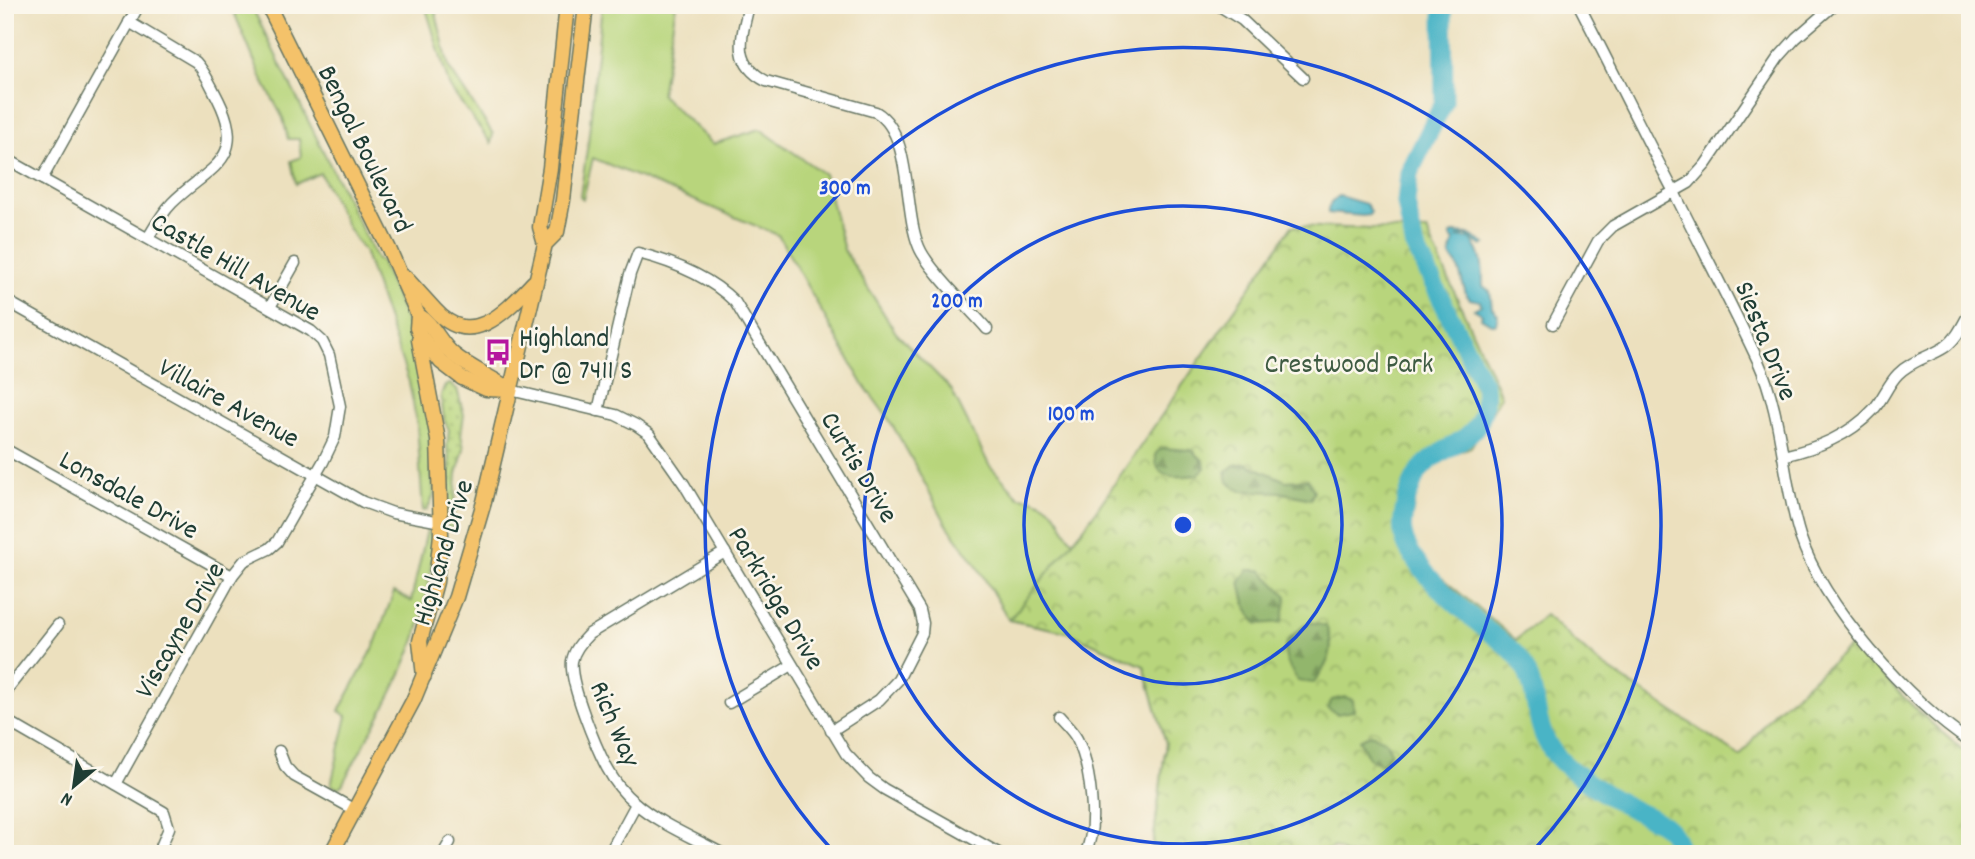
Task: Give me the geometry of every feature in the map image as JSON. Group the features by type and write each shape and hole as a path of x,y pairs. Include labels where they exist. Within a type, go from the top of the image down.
{"main road":[{"name":"Bengal Boulevard","path":"268,5 365,198 398,269 417,321 429,321 441,341 454,355 490,375 510,390"},
{"name":"Highland Drive","path":"545,244 540,227 554,138 567,5"},
{"name":"Highland Drive","path":"331,854 424,677 456,597 469,555 535,281 545,244 557,232 564,200 586,5"},
{"path":"398,269 450,323 469,327 488,324 494,320 535,281"},
{"path":"417,321 438,440 440,522 436,582 420,641 424,677"}],"street":[{"path":"5,10 9,5"},
{"path":"42,179 139,5"},
{"path":"749,5 741,49 747,66 757,77 883,116 889,125 902,163 919,248 987,329"},
{"path":"1218,5 1242,20 1303,78"},
{"name":"Siesta Drive","path":"1579,5 1759,364 1771,399 1800,535 1811,562 1826,590 1903,685 1926,708 1970,742"},
{"path":"1553,324 1598,241 1613,226 1689,183 1706,164 1778,58 1796,38 1834,5"},
{"path":"129,22 196,62 204,71 225,114 229,130 228,145 217,167 172,204 148,239"},
{"name":"Castle Hill Avenue","path":"5,158 312,331 322,341 329,355 340,406 331,446 315,475"},
{"name":"Curtis Drive","path":"598,411 630,274 638,253 660,259 703,278 721,288 735,302 920,610 923,623 922,634 898,680 879,700 831,731"},
{"path":"270,307 296,263"},
{"name":"Villaire Avenue","path":"5,300 377,508 440,522"},
{"path":"1783,456 1835,439 1859,423 1874,408 1898,374 1952,341 1970,312"},
{"name":"Parkridge Drive","path":"510,390 616,415 649,434 684,484 846,754 869,779 1000,854"},
{"name":"Lonsdale Drive","path":"5,449 232,576"},
{"name":"Viscayne Drive","path":"116,784 232,576 244,561 277,542 315,475"},
{"name":"Rich Way","path":"723,854 636,804 615,782 606,767 574,684 572,657 589,634 725,552"},
{"path":"5,692 58,625"},
{"path":"729,703 792,665"},
{"path":"1059,717 1076,736 1083,755 1093,826 1092,839 1086,854"},
{"path":"5,720 164,812 169,821 167,837 158,854"},
{"path":"279,751 285,766 294,776 355,810"},
{"path":"608,854 636,804"},
{"path":"443,854 450,842"}],"green space":[{"path":"231,5 251,5 377,260 380,260 404,316 415,348 433,439 431,461 434,495 427,510 423,511 417,424 409,382 364,251 348,228 320,173 296,184 291,161 301,157 299,139 288,139 283,118 261,77"},
{"path":"425,5 434,5 449,68 493,134 491,143 450,88"},
{"path":"602,5 676,5 661,95 713,144 760,129 824,174 844,250 896,333 951,389 989,465 1019,497 1036,500 1050,508 1073,541 1084,528 1202,594 1154,854 1152,852 1166,743 1144,666 1067,632 1009,620 974,561 947,525 890,421 863,384 778,235 593,158 583,199 580,196"},
{"name":"Crestwood Park","path":"1292,226 1427,231 1501,396 1471,447 1443,458 1421,472 1407,539 1437,574 1516,640 1545,615 1599,663 1740,756 1773,713 1854,643 1909,702 1970,756 1970,854 1482,854 1476,845 1469,847 1466,854 1343,854 1334,847 1319,854 1152,852 1166,743 1144,666 1067,632 1009,620 1084,528","holes":["1162,448 1192,450 1204,461 1205,468 1198,475 1168,476 1158,469 1156,453","1245,463 1286,481 1308,479 1314,491 1311,499 1279,492 1241,491 1228,482 1226,472 1234,465","1248,570 1261,570 1287,596 1282,622 1258,624 1244,599 1240,581","1309,622 1326,626 1329,634 1329,656 1314,683 1298,681 1285,655 1287,642","1345,697 1353,700 1354,711 1337,714 1327,708 1332,700","1371,734 1385,740 1391,752 1382,765 1369,758 1359,740"]},
{"path":"450,384 457,389 464,415 461,434 464,449 457,474 453,525 449,529 449,430 444,420 441,395 445,386"},
{"path":"1161,448 1192,450 1204,462 1205,468 1199,475 1171,477 1157,470 1156,453"},
{"path":"1245,463 1286,481 1308,479 1314,491 1311,499 1279,492 1241,491 1228,482 1226,472 1234,465"},
{"path":"427,530 434,539 430,572 423,614 413,645 385,706 342,785 337,788 331,785 347,716 339,711 373,649 394,592 411,601"},
{"path":"1248,570 1261,570 1288,596 1282,622 1258,624 1251,614 1240,581"},
{"path":"1309,622 1326,625 1331,641 1327,662 1314,683 1298,682 1285,656 1292,636"},
{"path":"1346,697 1353,700 1354,711 1337,714 1326,708 1332,700"},
{"path":"1371,734 1385,740 1391,752 1381,765 1369,758 1359,739"}],"water":[{"path":"1339,196 1366,204 1371,212 1363,216 1328,213 1329,205"},
{"path":"1453,233 1468,234 1485,244 1482,246 1466,235 1456,237 1470,239 1478,250 1483,286 1490,291 1492,308 1498,314 1496,324 1481,318 1482,314 1474,309 1481,305 1480,301 1470,299 1466,294 1458,267 1450,256 1454,241 1450,236"}],"waterway":[{"path":"1443,5 1444,102 1409,173 1406,203 1414,244 1484,386 1484,402 1482,415 1470,433 1429,461 1417,474 1406,502 1402,529 1404,538 1414,558 1436,584 1517,656 1530,682 1544,736 1562,762 1578,776 1665,827 1675,838 1681,854"}],"place":[{"name":"Highland Dr @ 7411 S","path":"498,352"}]}
